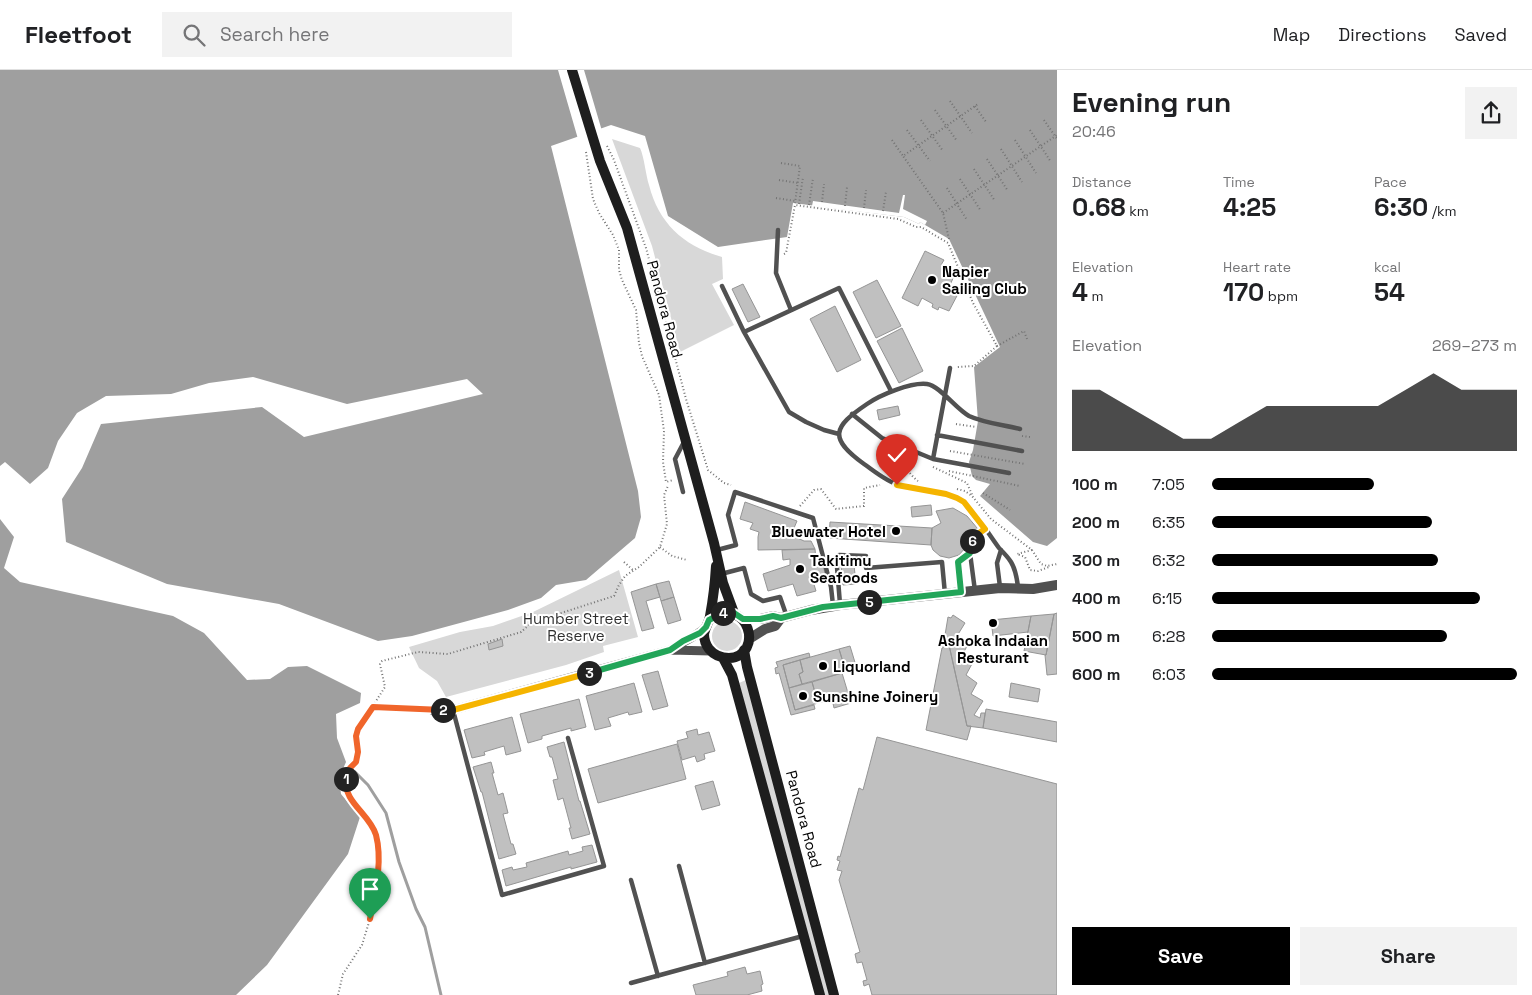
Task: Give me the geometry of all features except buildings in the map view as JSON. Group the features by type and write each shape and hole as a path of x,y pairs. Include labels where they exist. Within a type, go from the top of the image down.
{"main road":[{"name":"Pandora Road","path":"572,70 606,179 627,228 721,574 738,616"},
{"path":"708,623 723,613 738,616 747,625 749,639 744,650 732,658 723,658 711,651 706,644 704,635 708,623 716,556"},
{"name":"Pandora Road","path":"744,650 834,995"},
{"name":"Pandora Road","path":"723,658 732,675 820,995"}],"street":[{"path":"738,616 760,619 773,616 784,618 837,605 1000,588 1033,589 1057,585"},
{"path":"749,639 765,629 776,626 784,618"},
{"path":"670,650 700,633 708,623"},
{"path":"433,711 453,710 670,650 711,651"}],"lane":[{"path":"778,230 776,273 791,310"},
{"path":"722,286 744,332 789,412 806,422 838,434"},
{"path":"744,332 840,288 891,391"},
{"path":"933,459 950,368"},
{"path":"1018,588 1016,574 1011,561 964,502 946,494 897,485 852,456 841,444 838,434 844,422 852,414 872,400 906,386 928,384 971,417 1020,429"},
{"path":"852,414 882,438 933,459 1009,473"},
{"path":"937,435 1022,451"},
{"path":"683,492 675,459 685,440"},
{"path":"716,556 736,545 728,515 735,492 813,518 837,605"},
{"path":"975,591 970,553 972,538 985,529"},
{"path":"1000,588 997,563 1001,550"},
{"path":"961,592 958,562 970,553"},
{"path":"837,605 837,567 839,555 866,556 866,568 942,562 946,594"},
{"path":"721,574 744,568 751,594 763,601 780,597 784,618"},
{"path":"453,710 502,895 604,866 568,738"},
{"path":"679,866 705,963"},
{"path":"631,880 658,976"},
{"path":"631,983 804,936"}],"path":[{"path":"950,102 972,133"},
{"path":"904,156 977,105 986,122"},
{"path":"935,110 957,142"},
{"path":"921,120 943,151"},
{"path":"943,213 1056,136 1044,120"},
{"path":"908,130 930,161"},
{"path":"1030,130 1051,162"},
{"path":"892,140 943,213 949,239"},
{"path":"1015,140 1036,173"},
{"path":"606,144 614,160 646,248 686,399 708,470 724,483 733,486"},
{"path":"1001,149 1022,182"},
{"path":"586,150 593,200 613,235 618,250 622,280 636,310 642,356 659,396 664,431 663,462 666,482 675,480"},
{"path":"987,159 1008,192"},
{"path":"776,198 795,202 798,183 800,166 781,163"},
{"path":"974,169 995,201"},
{"path":"799,204 802,177"},
{"path":"809,205 813,178"},
{"path":"960,179 981,211"},
{"path":"778,180 798,183"},
{"path":"822,202 824,184"},
{"path":"845,206 847,188"},
{"path":"947,188 968,220"},
{"path":"864,208 866,190"},
{"path":"883,211 886,192"},
{"path":"776,258 786,253 795,205 898,219 916,227 921,227 948,243 973,303 996,346"},
{"path":"950,368 974,366 996,346 1024,331 1027,339"},
{"path":"950,451 1025,464"},
{"path":"933,459 931,466 967,483 976,501"},
{"path":"703,472 708,470"},
{"path":"949,471 1020,486"},
{"path":"793,504 800,506 814,490 821,490 836,509 864,506 864,488 883,484"},
{"path":"338,995 343,974 362,945 370,919 378,874 377,843 373,829 348,795 345,781 350,768 356,762 358,752 356,736 358,729 384,687 380,664 382,661 418,652 448,654 521,632 529,625 546,621 558,614 614,596 618,585 625,576 651,558 660,548 667,524 664,495 668,486"},
{"path":"983,493 1010,510"},
{"path":"660,548 672,556 687,560"},
{"path":"1032,550 1017,554 1025,557 1030,570 1038,571 1051,566"},
{"path":"624,562 633,570"},
{"path":"373,707 433,711"}],"green space":[{"path":"612,139 640,148 653,199 666,222 675,232 696,247 722,257 723,279 712,284 734,325 680,352 652,246"},
{"name":"Humber Street Reserve","path":"619,570 638,637 603,646 604,652 566,665 446,697 437,681 419,668 409,647 460,632 493,626 533,612"},
{"path":"727,621 733,622 741,630 741,642 733,650 727,651 721,650 713,642 712,636 713,630 721,622"},
{"path":"746,680 831,995 824,995 739,683"}],"shaded area":[{"path":"0,70 1057,70 1057,538 1047,546 1033,542 980,496 990,484 976,480 972,476 969,462 978,421 974,367 1000,347 949,239 920,222 919,224 904,217 793,203 787,237 718,247 668,216 645,136 611,125 551,146 638,491 641,517 635,538 586,580 556,585 541,598 508,610 412,636 378,641 279,604 167,584 66,542 62,499 82,468 101,424 262,407 304,437 483,394 467,379 347,404 253,377 209,383 171,394 106,396 77,413 58,441 48,468 30,484 5,462 0,466"},
{"path":"0,519 14,537 4,568 20,582 173,616 204,633 247,680 270,679 288,667 307,666 361,693 360,703 336,714 337,738 346,762 339,778 341,794 360,817 348,854 267,965 236,995 0,995"}],"pier":[{"path":"558,70 584,70 602,131 578,139"},
{"path":"903,195 905,195 903,209 927,221 925,225 904,217 812,206 813,201 899,213"}],"waterway":[{"path":"338,769 355,772 368,785 386,813 399,862 416,909 425,927 441,995"}],"place":[{"name":"Napier Sailing Club","path":"932,280"},
{"name":"Bluewater Hotel","path":"896,531"},
{"name":"Takitimu Seafoods","path":"800,569"},
{"name":"Ashoka Indaian Resturant","path":"993,623"},
{"name":"Liquorland","path":"823,666"},
{"name":"Sunshine Joinery","path":"803,696"}],"route":[{"path":"370,919 378,874 376,835 366,818 348,795 345,781 350,768 356,762 358,752 356,736 358,729 373,707 433,711 453,710 670,650 700,633 706,627 709,620 723,613 734,613 743,619 750,620 773,616 781,618 833,606 961,592 958,562 970,553 972,538 985,529 964,502 957,498 946,494 897,485"}]}
